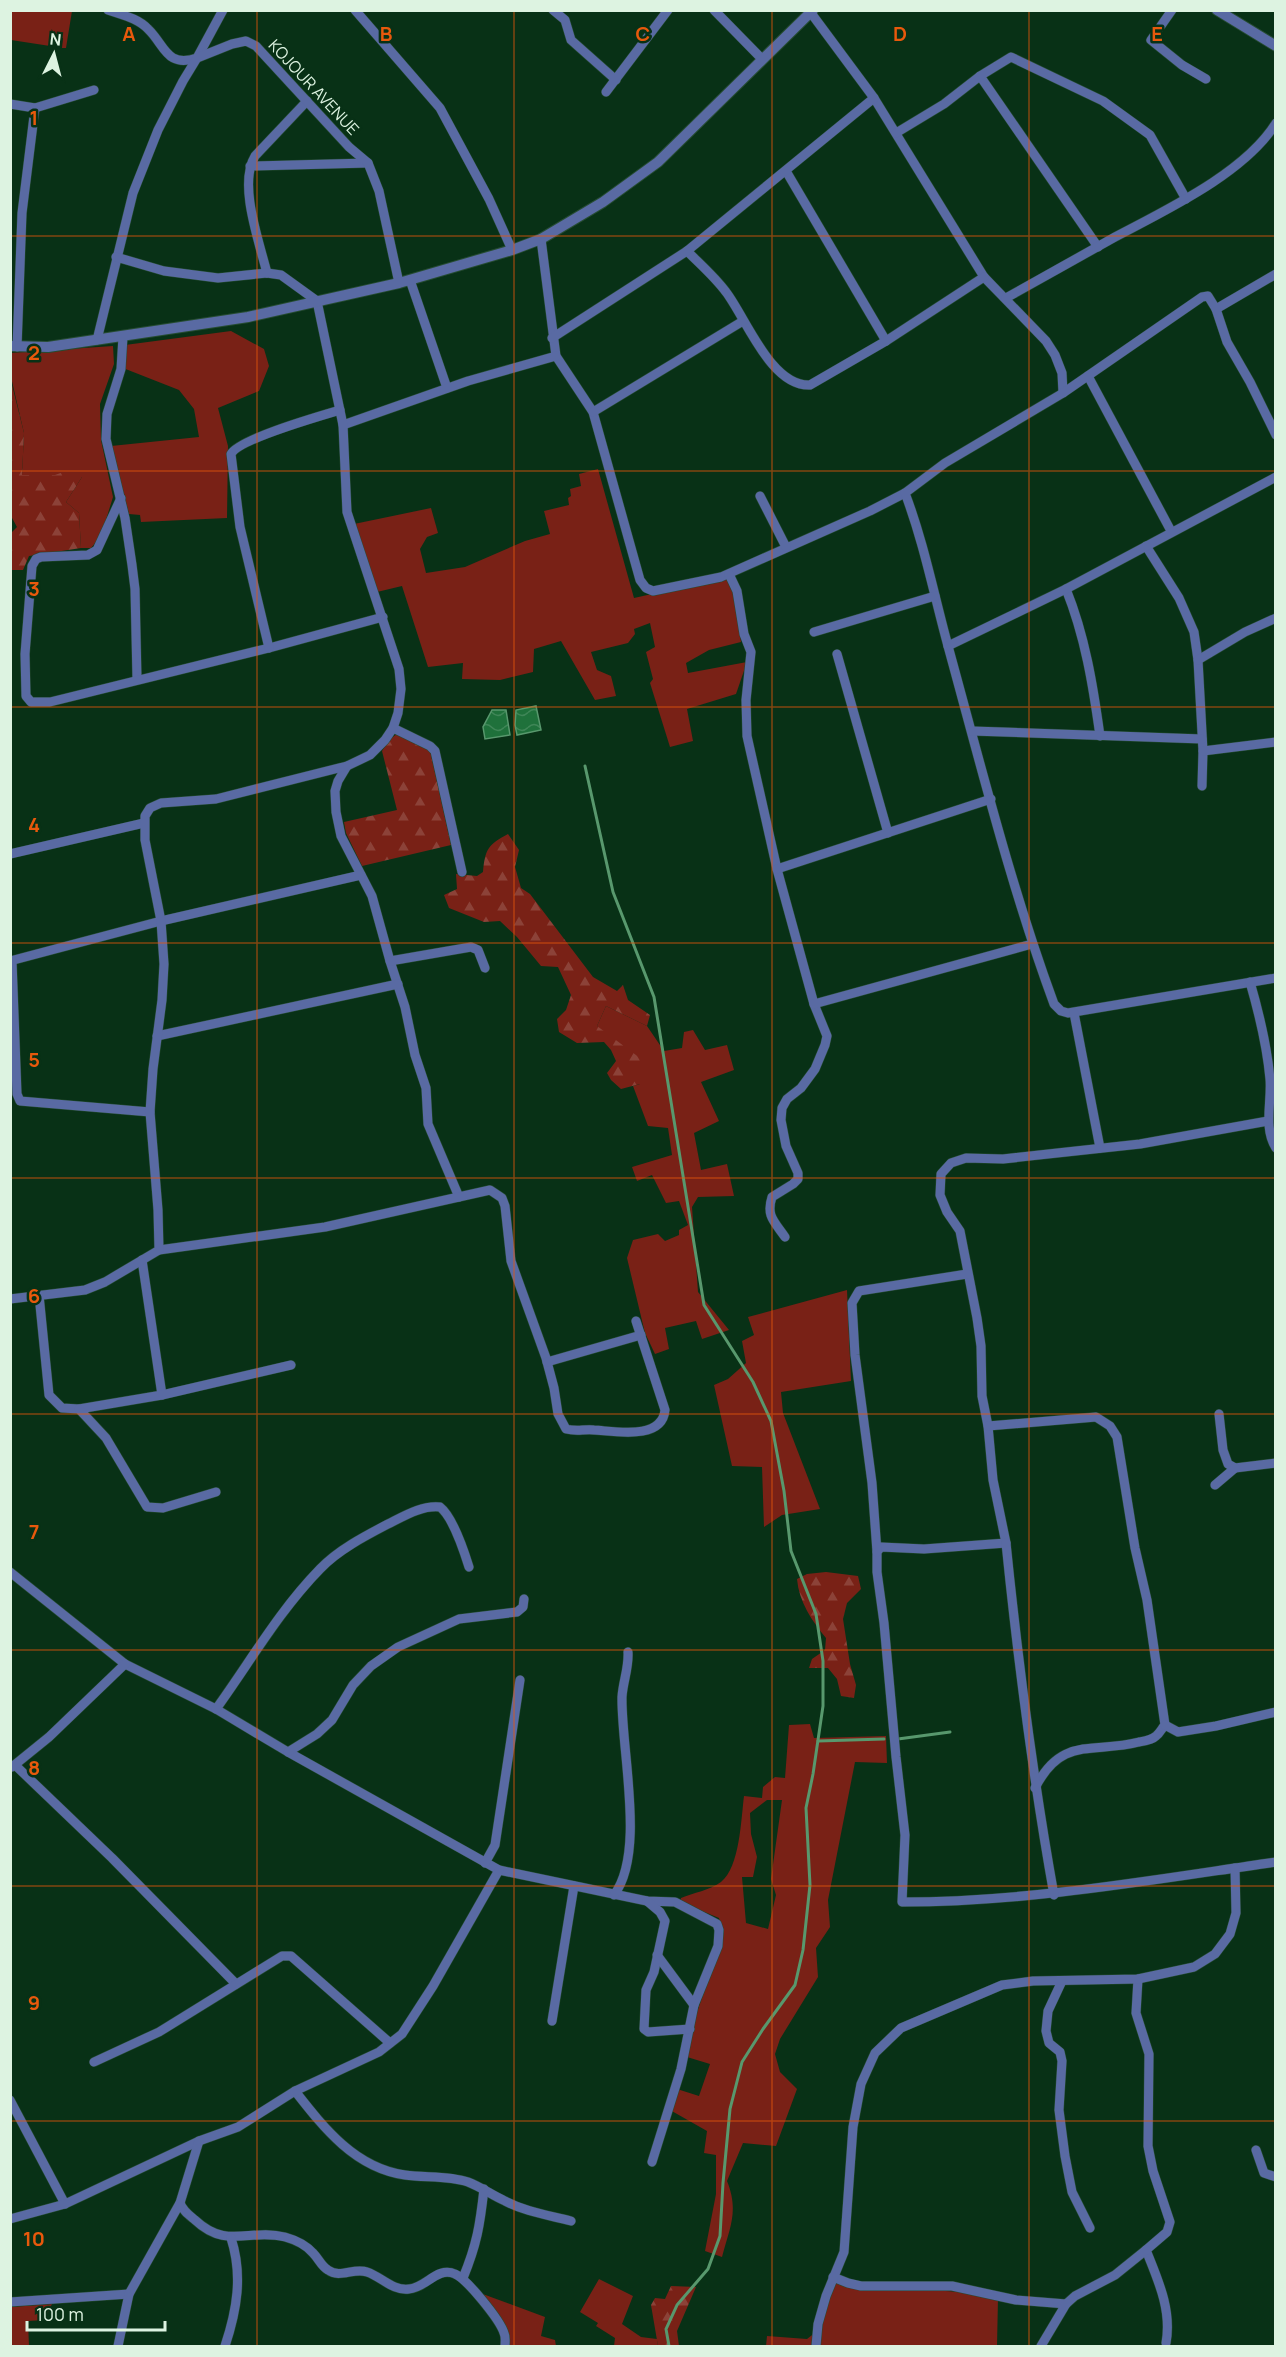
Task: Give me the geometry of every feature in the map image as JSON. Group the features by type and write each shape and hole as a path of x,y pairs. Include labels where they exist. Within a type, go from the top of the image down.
{"street":[{"path":"108,10 134,19 148,29 161,48 170,55 186,61 197,58"},
{"path":"97,340 133,193 158,130 224,10"},
{"path":"355,10 440,108 489,200 512,250"},
{"path":"553,10 565,20 571,40 616,80"},
{"path":"606,92 668,10"},
{"path":"714,10 762,58"},
{"path":"1172,10 1151,40 1182,65 1206,79"},
{"path":"1217,10 1275,46"},
{"path":"35,108 22,213 14,346 48,347 248,317 399,283 512,250 541,239 603,202 658,162 762,58 812,12 874,98 984,277 1046,341 1062,373 1063,393"},
{"name":"KOJOUR AVENUE","path":"197,58 246,41 256,46 348,147 368,163 379,191 399,283"},
{"path":"896,133 944,104 980,76 1011,57 1104,101 1150,135 1186,199"},
{"path":"980,76 1098,247"},
{"path":"10,104 35,108 94,90"},
{"path":"552,338 687,251 874,98"},
{"path":"267,273 254,218 248,179 250,166 255,156 307,102"},
{"path":"1006,298 1186,199 1242,160 1262,141 1275,123"},
{"path":"250,166 368,163"},
{"path":"786,171 886,341"},
{"path":"541,239 556,356 594,412 640,580 646,588 653,591 713,580 729,574 905,493 945,463 1063,393 1202,297 1212,298 1227,342 1250,382 1275,435"},
{"path":"687,251 726,292 766,356 789,380 799,386 810,385 886,341 984,277"},
{"path":"116,257 164,272 218,278 267,273 281,275 317,301 343,424 347,512 383,616 399,669 401,689 398,713 393,728 370,755 347,766 216,799 161,802 150,808 145,816 145,840 160,921 163,976 150,1112 159,1250"},
{"path":"1216,309 1275,274"},
{"path":"410,280 447,388"},
{"path":"594,412 743,321"},
{"path":"123,337 121,369 107,414 106,439 121,498 135,590 137,680"},
{"path":"343,424 447,388 556,356"},
{"path":"1088,376 1171,531"},
{"path":"268,648 240,527 231,454 237,447 257,438 340,410"},
{"path":"948,646 1066,589 1274,474"},
{"path":"905,493 924,549 948,646 1032,944 1054,1004 1061,1011 1074,1012 1275,978"},
{"path":"760,496 786,548"},
{"path":"121,498 97,550 88,555 41,557 36,559 32,566 25,654 26,696 31,702 40,703 268,648 383,616"},
{"path":"1146,546 1179,597 1194,632 1198,660 1203,751 1202,786"},
{"path":"729,574 735,583 744,634 751,652 746,700 747,736 777,869 814,1004 826,1036 825,1045 815,1069 782,1108 781,1120 786,1146 798,1173 798,1179 793,1184 772,1197 769,1208 769,1213 784,1237"},
{"path":"1066,589 1075,610 1091,671 1100,736"},
{"path":"814,632 935,596"},
{"path":"1198,660 1245,632 1275,618"},
{"path":"837,654 888,833"},
{"path":"393,728 430,746 435,751 462,872"},
{"path":"972,731 1202,739"},
{"path":"1203,751 1275,742"},
{"path":"347,766 335,791 341,836 372,896 426,1088 428,1124 459,1197"},
{"path":"777,869 990,799"},
{"path":"10,854 144,823"},
{"path":"150,1112 20,1101 17,1094 11,961 160,921 361,875"},
{"path":"814,1004 1032,944"},
{"path":"390,962 471,947 478,950 485,968"},
{"path":"1250,982 1259,1013 1270,1078 1271,1101 1268,1122 1275,1148"},
{"path":"157,1036 398,984"},
{"path":"1074,1012 1100,1148"},
{"path":"1053,1895 1020,1684 1006,1543 993,1480 988,1426 982,1396 981,1346 960,1232 946,1212 940,1195 941,1174 951,1163 966,1158 1003,1159 1140,1144 1268,1122"},
{"path":"10,1299 85,1290 105,1282 159,1250 325,1227 490,1190 502,1198 505,1206 511,1261 547,1362 558,1414 566,1429 575,1432 594,1430 629,1433 661,1424 665,1410 636,1321"},
{"path":"142,1260 162,1395"},
{"path":"967,1274 860,1291 852,1303 855,1355 872,1483 877,1572 905,1835 902,1902 948,1902 1053,1895 1275,1862"},
{"path":"39,1295 49,1395 63,1408 79,1409 162,1395 291,1365"},
{"path":"547,1362 641,1335"},
{"path":"79,1409 106,1438 147,1507 163,1508 216,1492"},
{"path":"1219,1413 1228,1464 1235,1468"},
{"path":"988,1426 1096,1417 1110,1426 1117,1437 1135,1548 1148,1600 1165,1725 1155,1738 1125,1746 1080,1748 1058,1758 1043,1771 1035,1788"},
{"path":"1215,1485 1235,1468 1275,1463"},
{"path":"216,1709 280,1618 320,1568 342,1550 375,1531 416,1511 434,1506 440,1507 453,1527 469,1567"},
{"path":"877,1552 881,1547 924,1549 1006,1543"},
{"path":"10,1572 125,1664 216,1709 499,1870 614,1895 647,1901 675,1902 717,1924 720,1930 718,1946 694,2005 681,2069 652,2162"},
{"path":"288,1752 317,1734 332,1720 353,1685 371,1666 398,1647 459,1618 517,1612 523,1607 524,1599"},
{"path":"614,1895 626,1875 630,1849 630,1788 625,1764 622,1695 628,1652"},
{"path":"125,1664 49,1737 13,1766 112,1858 236,1984"},
{"path":"485,1863 495,1845 520,1680"},
{"path":"1165,1725 1178,1732 1275,1712"},
{"path":"816,2346 818,2324 833,2277 844,2252 853,2127 861,2084 875,2053 901,2028 1002,1985 1033,1981 1062,1982 1138,1978 1194,1967 1215,1954 1230,1934 1236,1913 1235,1868"},
{"path":"10,2219 65,2204 199,2141 238,2127 295,2091 379,2052 402,2034 433,1986 499,1870"},
{"path":"552,2021 574,1886"},
{"path":"647,1901 660,1912 665,1921 654,1972 646,1990 644,2028 648,2032 690,2029"},
{"path":"657,1955 694,2005"},
{"path":"94,2062 159,2032 282,1956 291,1956 390,2043"},
{"path":"1041,2346 1066,2304 1075,2296 1115,2275 1167,2232 1170,2222 1153,2171 1148,2146 1149,2054 1136,2013 1138,1978"},
{"path":"1062,1982 1048,2012 1046,2031 1049,2043 1060,2052 1062,2061 1059,2110 1072,2192 1090,2228"},
{"path":"295,2091 346,2150 373,2166 399,2175 448,2178 467,2182 527,2210 571,2221"},
{"path":"10,2100 65,2204"},
{"path":"118,2346 129,2294 180,2203 199,2141"},
{"path":"1256,2150 1264,2173 1275,2176"},
{"path":"463,2278 476,2247 484,2189"},
{"path":"180,2203 182,2209 207,2232 231,2238 263,2234 285,2237 302,2244 313,2252 330,2272 338,2274 356,2270 366,2271 381,2281 409,2289 446,2272 463,2278 501,2325 505,2335 505,2346"},
{"path":"225,2346 235,2317 239,2272 231,2238"},
{"path":"1146,2250 1165,2304 1168,2328 1166,2343"},
{"path":"833,2277 861,2286 952,2286 1016,2300 1066,2304"},
{"path":"10,2302 129,2294"}],"green space":[{"path":"12,11 72,11 66,48 62,48 63,38 51,37 50,46 11,40"},
{"path":"231,331 264,349 269,366 259,391 218,408 228,446 227,518 141,522 140,515 129,514 111,446 199,437 194,409 179,390 123,368 125,345"},
{"path":"113,346 114,364 100,404 101,440 113,497 101,536 91,548 81,548 79,513 66,502 82,477 22,475 24,433 11,377 10,353"},
{"path":"10,377 24,433 22,475 55,475 77,467 82,477 66,502 79,513 81,548 29,556 23,570 11,570 11,533 17,527 11,516"},
{"path":"598,469 634,598 728,577 734,590 741,642 709,650 686,663 688,673 747,662 736,694 687,709 693,741 670,747 650,683 653,679 646,652 655,647 650,623 634,629 635,634 628,643 591,652 597,670 611,676 616,696 595,700 561,641 534,649 533,672 500,680 462,679 463,663 428,667 402,586 377,592 354,524 431,508 438,533 427,537 420,549 426,573 465,567 525,541 550,534 544,511 569,505 570,489 581,486 579,474"},
{"path":"397,734 430,750 451,845 362,866 346,833 344,822 397,810 382,751 390,739"},
{"path":"508,834 519,850 515,867 521,888 530,894 593,977 617,991 623,985 628,1000 650,1015 647,1026 606,1006 597,1026 644,1061 645,1077 640,1084 621,1089 611,1080 607,1073 616,1061 604,1042 577,1043 559,1032 557,1019 566,1010 571,995 558,967 541,966 500,921 484,922 449,908 444,895 457,889 456,874 477,876 483,872 489,849 496,841"},
{"path":"606,1006 647,1026 664,1051 682,1048 684,1032 693,1030 705,1050 727,1045 734,1070 701,1082 719,1121 694,1133 701,1170 727,1164 734,1196 698,1197 692,1207 698,1292 729,1330 702,1339 696,1321 665,1328 669,1349 655,1354 645,1333 627,1258 633,1240 658,1234 665,1241 679,1235 679,1230 688,1225 679,1201 666,1203 652,1175 637,1181 632,1167 672,1155 668,1128 648,1126 633,1086 640,1084 597,1026"},
{"path":"847,1290 851,1381 781,1392 783,1413 820,1509 782,1515 764,1527 762,1467 732,1466 714,1385 728,1379 746,1363 742,1341 754,1335 748,1317"},
{"path":"826,1572 858,1576 861,1589 847,1603 843,1619 850,1664 856,1685 854,1698 841,1696 837,1679 828,1668 809,1668 812,1659 825,1650 826,1638 807,1611 800,1596 797,1579 807,1574"},
{"path":"810,1724 814,1738 886,1736 887,1763 855,1762 828,1900 830,1927 816,1948 818,1977 780,2039 775,2054 780,2072 797,2089 776,2146 743,2143 727,2181 733,2210 722,2257 705,2251 716,2194 716,2155 704,2153 707,2131 670,2110 677,2089 699,2096 710,2064 687,2057 696,2016 717,1954 719,1918 680,1902 681,1898 717,1885 727,1875 736,1854 744,1796 762,1798 763,1787 775,1777 785,1778 789,1725","holes":["767,1800 782,1800 771,1879 776,1895 768,1929 746,1923 742,1877 753,1877 757,1857 751,1834 750,1813"]},
{"path":"599,2279 633,2296 622,2324 641,2337 657,2339 658,2346 614,2346 615,2338 596,2326 598,2323 580,2312"},
{"path":"834,2283 960,2292 998,2299 997,2346 766,2346 767,2336 807,2339 821,2328"},
{"path":"671,2286 696,2287 677,2331 679,2346 658,2346 651,2305 655,2298 665,2299"},
{"path":"480,2293 545,2317 541,2336 555,2340 556,2346 510,2346 507,2331"},
{"path":"52,2304 44,2320 28,2321 29,2346 11,2346 11,2307"}],"water":[{"path":"536,706 541,730 517,735 516,710"},
{"path":"492,710 506,710 510,735 485,739 483,727"}],"waterway":[{"path":"585,766 613,892 654,997 704,1305 753,1382 771,1421 784,1491 791,1551 816,1614 823,1661 823,1706 806,1808 810,1885 803,1950 795,1985 742,2062 730,2109 720,2236 708,2269 677,2305 666,2329 669,2346"},
{"path":"898,1739 950,1732"},
{"path":"818,1741 884,1739"}]}
